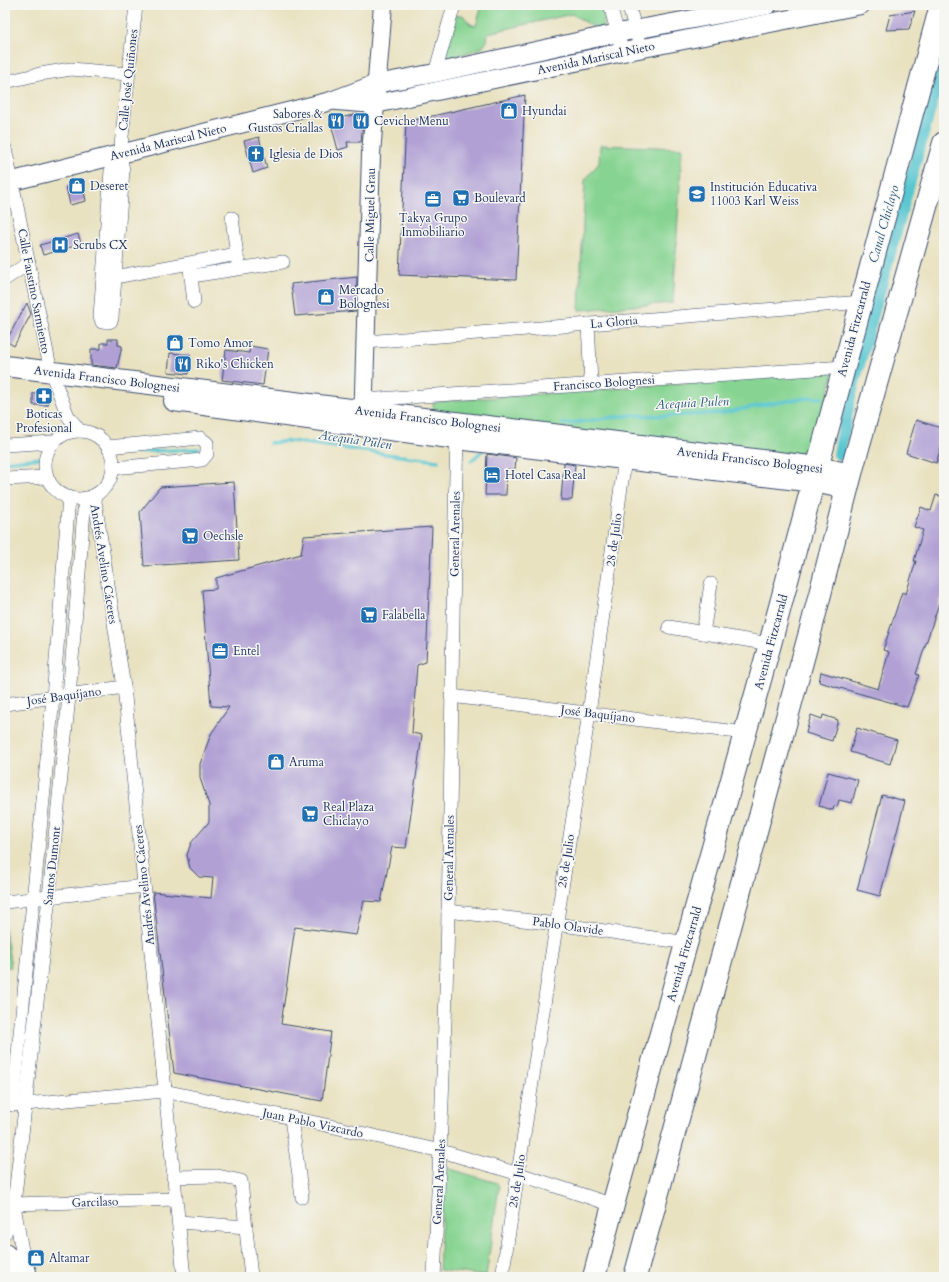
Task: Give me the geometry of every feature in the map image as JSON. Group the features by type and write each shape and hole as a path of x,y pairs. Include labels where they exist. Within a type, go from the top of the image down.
{"highway":[{"name":"Avenida Fitzcarrald","path":"594,1277 770,644 941,5"},
{"path":"635,1277 810,633 849,482 944,144"}],"main road":[{"name":"Calle Miguel Grau","path":"364,412 371,154 383,5"},
{"name":"Avenida Mariscal Nieto","path":"8,182 331,101 376,84 435,73 618,33 768,5"},
{"name":"Avenida Mariscal Nieto","path":"331,101 375,104 631,50 861,5"},
{"name":"Avenida Francisco Bolognesi","path":"5,366 53,379"},
{"name":"Avenida Francisco Bolognesi","path":"5,379 53,379 364,412 626,452 816,475 849,482"},
{"name":"Avenida Francisco Bolognesi","path":"364,412 457,439 626,452"},
{"path":"5,1254 27,1274"}],"street":[{"name":"Calle José Quiñones","path":"120,155 136,5"},
{"path":"435,73 454,5"},
{"path":"610,5 618,33 631,50"},
{"path":"628,5 636,30 631,50"},
{"path":"5,82 72,69 128,74"},
{"name":"Calle Faustino Sarmiento","path":"5,148 8,182 29,264 65,434"},
{"path":"120,155 122,170 112,318 111,321 105,323 102,322 100,316 111,171 120,155"},
{"path":"232,218 239,268"},
{"path":"115,277 237,254"},
{"path":"191,276 283,262"},
{"path":"189,263 194,302"},
{"path":"5,279 29,264"},
{"name":"La Gloria","path":"366,342 862,302"},
{"path":"588,324 591,383"},
{"name":"Francisco Bolognesi","path":"364,412 591,383 844,367"},
{"name":"Calle Faustino Sarmiento","path":"53,379 68,416 80,431"},
{"path":"80,431 91,433 101,438 108,447 112,457 113,468 107,484 101,491 89,497 69,497 60,493 52,486 47,476 45,467 46,458 49,449 54,442 65,434 80,431"},
{"path":"108,447 200,438 207,443 207,454 202,460 113,468"},
{"name":"General Arenales","path":"434,1277 441,1151 448,912 457,439"},
{"path":"5,445 54,442"},
{"name":"28 de Julio","path":"502,1277 589,713 626,452"},
{"path":"5,479 47,476"},
{"name":"Santos Dumont","path":"5,1233 14,1204 14,1104 53,698 69,497"},
{"name":"Andrés Avelino Cáceres","path":"89,497 124,687 184,1277"},
{"name":"Santos Dumont","path":"14,1104 49,897 89,497"},
{"path":"703,633 711,584"},
{"path":"669,627 770,644"},
{"name":"José Baquíjano","path":"5,704 124,687"},
{"name":"José Baquíjano","path":"451,696 745,733"},
{"path":"5,902 144,886"},
{"name":"Pablo Olavide","path":"448,912 556,924 688,942"},
{"name":"Juan Pablo Vizcardo","path":"14,1104 164,1091 441,1151 519,1174 613,1205"},
{"path":"291,1118 302,1197"},
{"path":"173,1176 218,1176 241,1181 251,1277"},
{"name":"Garcilaso","path":"14,1204 176,1199"},
{"path":"14,1204 27,1274"},
{"path":"179,1222 246,1227"}],"green space":[{"path":"482,5 600,5 605,17 603,27 597,29 572,14 488,33 487,41 482,48 448,59 444,55 454,16 463,15 470,24 476,26"},
{"path":"600,145 682,148 673,303 579,310 585,180 599,163"},
{"path":"834,372 808,463 434,415 433,402"},
{"path":"5,929 11,967 5,968"},
{"path":"447,1168 497,1183 499,1187 486,1276 439,1270 444,1173"}],"building":[{"path":"915,11 909,29 886,30 890,15"},
{"name":"Boulevard","path":"525,95 516,280 399,275 406,122"},
{"path":"358,114 363,120 361,142 347,142 348,147 338,150 330,120"},
{"name":"Iglesia de Dios","path":"259,137 267,168 253,173 244,141"},
{"path":"82,182 86,201 70,205 66,186"},
{"name":"Scrubs CX","path":"78,234 81,244 43,255 40,245"},
{"name":"Mercado Bolognesi","path":"357,277 356,311 295,316 291,284"},
{"path":"27,303 31,314 14,346 6,341"},
{"path":"108,339 118,339 118,345 122,346 117,368 91,365 91,349 101,349 101,343 108,343"},
{"path":"250,346 268,349 263,385 222,380 226,350 249,353"},
{"path":"170,353 190,355 188,374 168,372"},
{"path":"33,393 43,393 48,397 48,405 33,405"},
{"path":"916,420 944,429 944,449 941,448 936,463 906,453"},
{"path":"487,454 516,458 515,469 507,469 506,495 485,495"},
{"path":"564,463 575,465 572,500 561,500"},
{"name":"Oechsle","path":"234,482 239,560 144,566 140,512 160,487"},
{"path":"936,495 944,497 944,588 916,674 919,675 907,707 819,682 821,672 878,689 889,652 883,650 902,592 906,594 923,530 914,527 921,507 931,511"},
{"name":"Real Plaza Chiclayo","path":"432,527 426,662 417,665 412,733 422,735 406,848 392,847 381,902 364,901 356,935 295,927 281,1024 331,1032 322,1101 174,1073 153,892 211,898 213,878 199,877 190,868 187,855 191,843 209,822 209,805 200,778 200,764 211,734 229,707 211,706 202,590 216,589 216,578 301,554 304,536"},
{"path":"811,715 822,719 823,715 838,720 832,741 806,733"},
{"path":"857,728 897,740 890,764 850,752"},
{"path":"828,772 858,780 852,803 839,800 837,807 834,806 833,810 819,806"},
{"path":"882,795 905,801 880,896 857,890"}],"waterway":[{"name":"Canal Chiclayo","path":"839,454 850,397 944,59"},
{"name":"Acequia Pulen","path":"563,424 631,415 664,416 723,413 767,404 808,398 822,398"},
{"name":"Acequia Pulen","path":"270,443 290,441 438,461"},
{"name":"Acequia Pulen","path":"135,452 199,449"},
{"name":"Acequia Pulen","path":"471,461 482,451"},
{"name":"Acequia Pulen","path":"5,462 39,458"}],"place":[{"name":"Hyundai","path":"509,111"},
{"name":"Sabores & Gustos Criallas","path":"336,121"},
{"name":"Ceviche Menu","path":"361,121"},
{"name":"Iglesia de Dios","path":"256,154"},
{"name":"Deseret","path":"77,186"},
{"name":"Institución Educativa 11003 Karl Weiss","path":"697,194"},
{"name":"Boulevard","path":"461,198"},
{"name":"Takya Grupo Inmobiliario","path":"433,199"},
{"name":"Scrubs CX","path":"60,245"},
{"name":"Mercado Bolognesi","path":"326,297"},
{"name":"Tomo Amor","path":"175,343"},
{"name":"Riko's Chicken","path":"183,364"},
{"name":"Boticas Profesional","path":"44,396"},
{"name":"Hotel Casa Real","path":"492,475"},
{"name":"Oechsle","path":"190,536"},
{"name":"Falabella","path":"369,615"},
{"name":"Entel","path":"220,651"},
{"name":"Aruma","path":"276,762"},
{"name":"Real Plaza Chiclayo","path":"310,814"},
{"name":"Altamar","path":"36,1258"}]}
